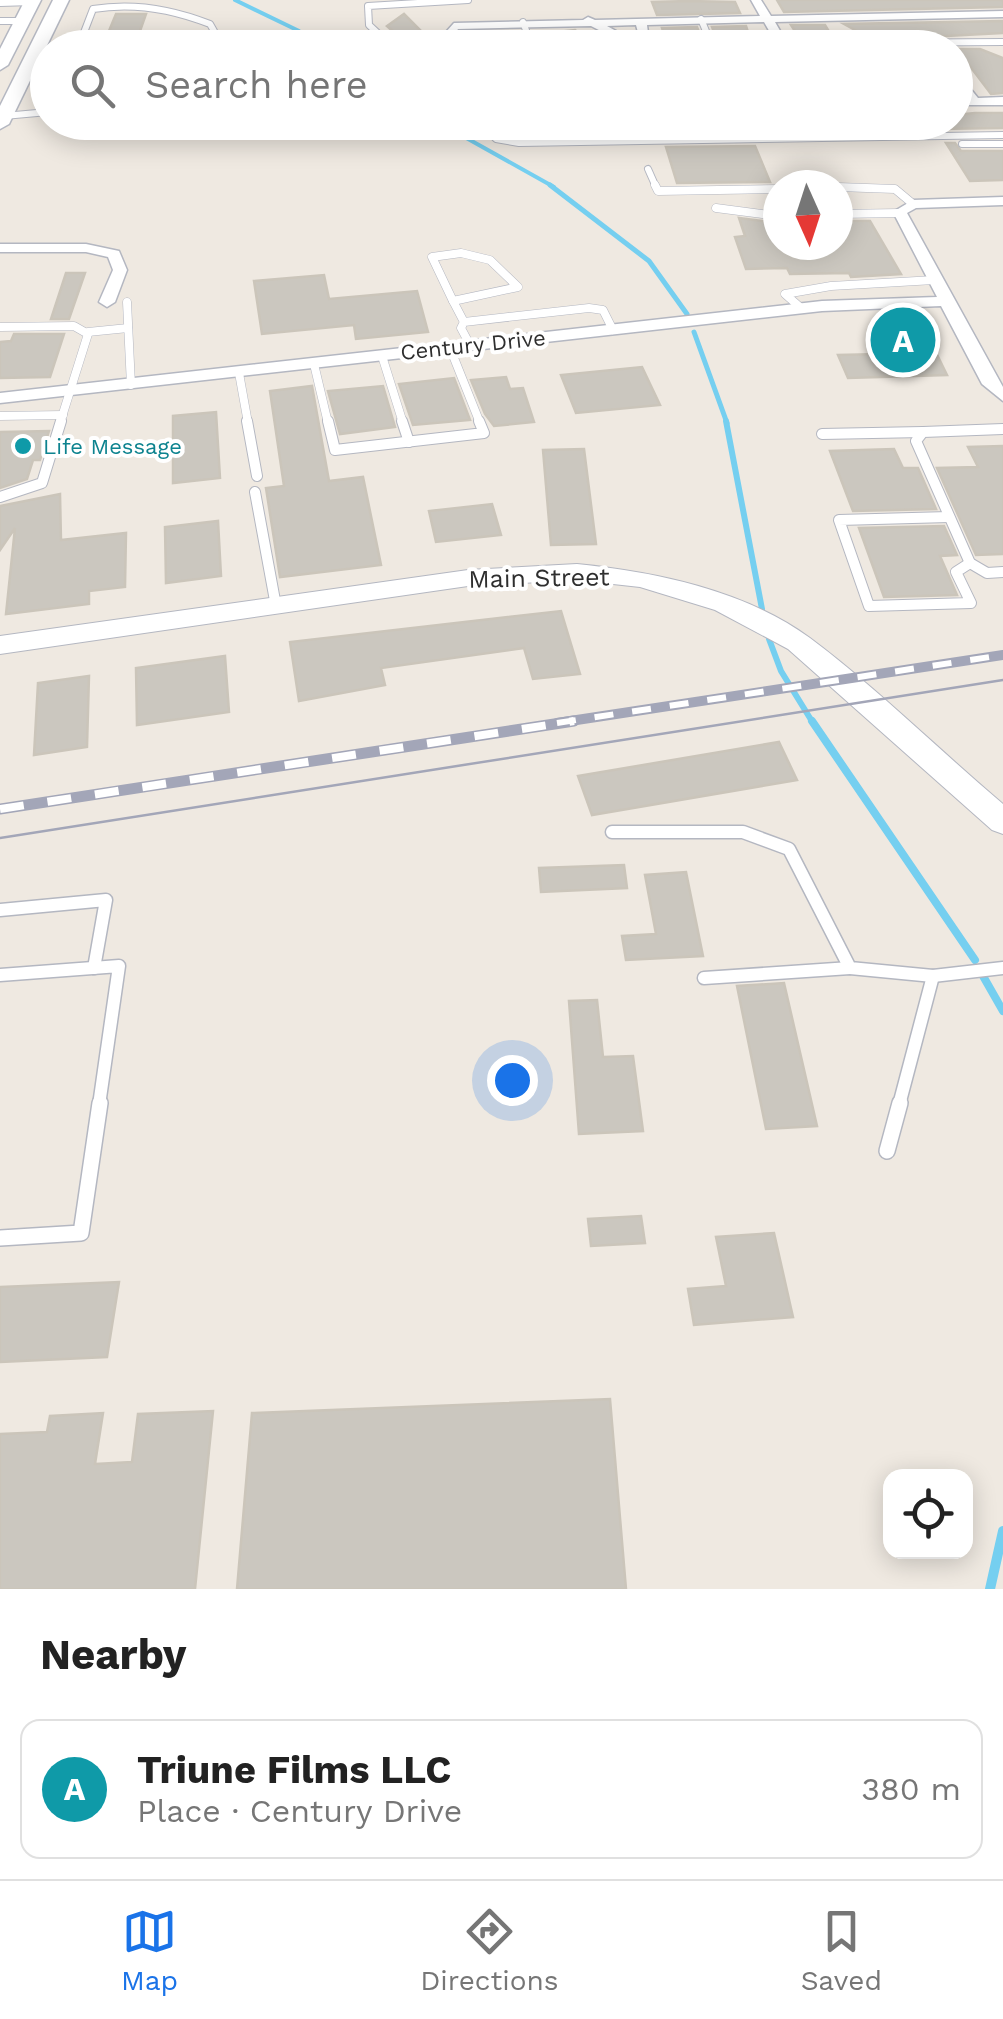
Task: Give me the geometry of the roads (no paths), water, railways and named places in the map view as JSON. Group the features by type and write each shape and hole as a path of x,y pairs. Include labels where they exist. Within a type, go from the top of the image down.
{"main road":[{"path":"50,30 61,0"},
{"path":"1,60 32,1"},
{"path":"1,119 30,73"}],"street":[{"path":"756,0 776,30"},
{"path":"451,30 470,23 1003,14"},
{"path":"588,20 606,30"},
{"path":"640,20 643,30"},
{"path":"973,99 1003,101"},
{"path":"1003,201 906,208 934,280 990,384 1003,396"},
{"path":"0,248 86,248 114,254 120,270 107,302"},
{"name":"Century Drive","path":"0,398 801,308 946,301"},
{"name":"Main Street","path":"0,645 468,578 615,575 682,589 724,604 798,643 1003,822"}],"lane":[{"path":"375,30 369,24 368,6 468,0"},
{"path":"0,3 32,1"},
{"path":"85,30 93,10 107,3 144,2 210,24 213,30"},
{"path":"701,19 706,30"},
{"path":"0,21 24,21"},
{"path":"523,22 526,30"},
{"path":"973,42 1003,42"},
{"path":"1,119 30,115"},
{"path":"973,136 1003,136"},
{"path":"502,140 726,140"},
{"path":"956,144 1003,144"},
{"path":"648,170 658,191 763,189"},
{"path":"853,187 894,188 906,208 853,213"},
{"path":"716,208 763,214"},
{"path":"453,301 518,287 494,259 470,251 432,257 453,301 464,322"},
{"path":"801,308 785,294 831,286 934,280"},
{"path":"127,302 130,385"},
{"path":"464,322 589,308 603,310 613,330"},
{"path":"464,322 461,328 470,345"},
{"path":"0,327 74,326 88,332 128,328"},
{"path":"0,497 23,493 42,483 88,332"},
{"path":"314,364 335,450 484,433 450,348"},
{"path":"382,356 408,442"},
{"path":"239,373 257,476"},
{"path":"0,416 63,415"},
{"path":"822,434 1003,429"},
{"path":"923,432 916,441 970,563 987,573 1003,572"},
{"path":"255,492 276,606"},
{"path":"950,517 839,520 870,606 971,603 956,572 970,563"},
{"path":"612,832 743,832 789,849 850,968"},
{"path":"0,910 106,900 94,968"},
{"path":"0,975 118,966 81,1233 0,1238"},
{"path":"704,978 850,968 933,976 1003,968"},
{"path":"888,1151 933,976"}],"waterway":[{"path":"235,0 297,30"},
{"path":"470,140 554,187"},
{"path":"550,185 649,261 687,314"},
{"path":"694,332 727,423"},
{"path":"726,421 762,609"},
{"path":"769,639 781,671 813,723"},
{"path":"812,721 975,960"},
{"path":"983,976 1003,1011"},
{"path":"990,1589 1003,1531"}],"tram line":[{"path":"0,838 1003,680"}],"railway":[{"path":"557,723 1003,655"},
{"path":"0,809 574,721"}],"place":[{"name":"Triune Films LLC","path":"903,340"},
{"name":"Life Message","path":"23,446"}]}
